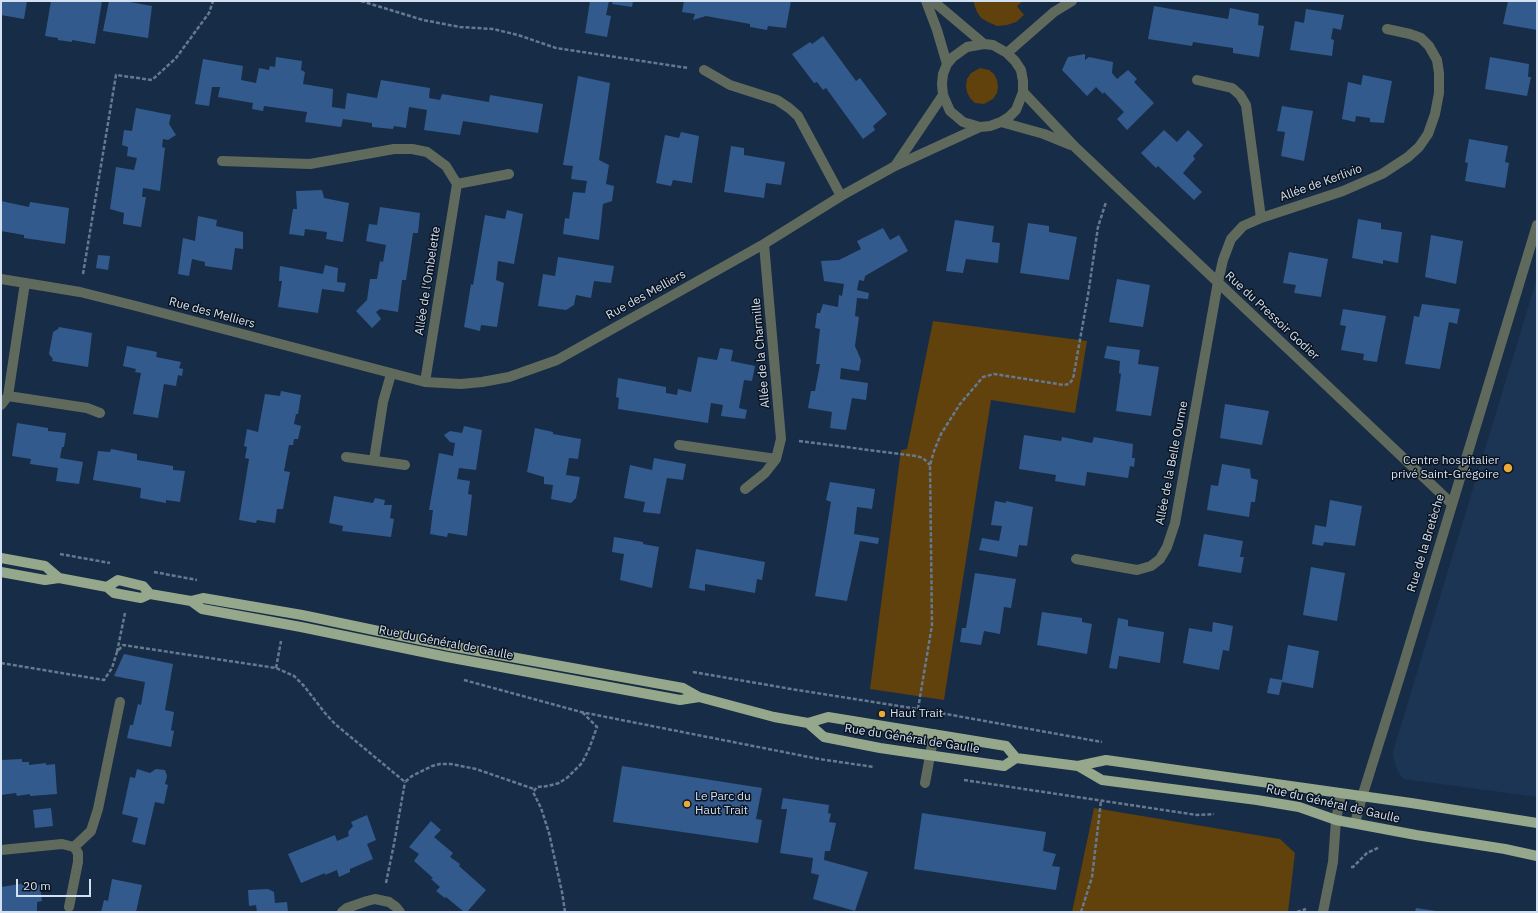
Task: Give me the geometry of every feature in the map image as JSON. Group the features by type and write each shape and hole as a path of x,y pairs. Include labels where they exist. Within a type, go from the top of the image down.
{"main road":[{"name":"Rue du Général de Gaulle","path":"1,558 45,566 59,578"},
{"name":"Rue du Général de Gaulle","path":"1,572 45,580 59,578 107,587 118,580 143,586 150,594 190,601 203,598 302,615 450,646 683,688 699,697 774,717 808,723 828,717 1006,746 1016,758"},
{"name":"Rue du Général de Gaulle","path":"808,723 824,737 930,756 1004,766 1016,758 1078,766 1106,760 1537,823"},
{"name":"Rue du Général de Gaulle","path":"1078,766 1102,780 1280,803 1299,807 1336,820 1416,835 1505,849 1537,856"}],"street":[{"path":"926,1 937,30 947,64"},
{"path":"933,1 984,44"},
{"path":"1008,53 1054,12 1072,1"},
{"name":"Allée de Kerlivio","path":"1218,282 1223,260 1231,239 1243,226 1261,218 1343,191 1382,174 1408,157 1419,147 1428,134 1435,114 1439,92 1437,60 1429,46 1421,38 1387,29"},
{"path":"984,44 993,46 1008,53 1015,61 1021,70 1023,92 1016,110 1009,117 990,126 980,127 967,124 950,111 943,95 942,79 947,64 959,52 967,47 984,44"},
{"path":"704,70 730,85 777,100 798,116 841,196"},
{"path":"1197,80 1232,88 1240,95 1246,105 1261,218"},
{"name":"Rue du Pressoir Godier","path":"1023,92 1075,147 1452,504"},
{"name":"Rue des Melliers","path":"895,166 943,95"},
{"name":"Rue du Pressoir Godier","path":"1001,122 1044,134 1075,147"},
{"name":"Rue des Melliers","path":"1,279 80,292 425,382 461,384 482,382 509,377 557,360 764,244 841,196 895,166 980,127"},
{"path":"222,161 310,164 394,149 412,148 427,152 446,166 457,184 509,174"},
{"name":"Allée de l'Ombelette","path":"425,382 457,184"},
{"name":"Rue de la Bretèche","path":"1355,823 1537,225"},
{"name":"Allée de la Charmille","path":"745,490 766,473 776,459 781,440 764,244"},
{"name":"Allée de la Belle Ourme","path":"1076,559 1137,570 1151,566 1160,559 1167,547 1175,523 1218,282"},
{"path":"1,405 8,396 25,283"},
{"path":"374,460 383,402 391,374"},
{"path":"8,396 87,408 100,413"},
{"path":"679,445 776,459"},
{"path":"346,457 405,465"},
{"path":"74,847 91,831 98,809 120,702"},
{"path":"925,782 934,734"},
{"path":"1323,912 1332,862 1336,820 1341,794"},
{"path":"1,850 62,844 74,847 78,853 78,862 69,907"},
{"path":"342,912 347,908 367,900 383,900 400,912"}],"path":[{"path":"80,292 116,75 152,80 176,58 209,14 213,1"},
{"path":"361,1 424,20 460,27 493,29 518,35 556,48 704,70"},
{"path":"918,709 932,625 930,465 934,451 945,428 960,404 983,377 994,374 1064,385 1069,384 1073,379 1098,227 1105,203 1119,188"},
{"path":"781,440 916,456 923,458 930,465"},
{"path":"57,553 111,564"},
{"path":"149,571 202,581"},
{"path":"1,663 104,680 112,668 117,652 126,608"},
{"path":"276,668 281,639"},
{"path":"117,652 123,645 276,668 294,676 335,724 405,782"},
{"path":"690,671 1110,743"},
{"path":"460,679 581,712 819,759 880,768"},
{"path":"383,900 405,782 412,776 432,766 451,764 476,769 534,789 540,786 548,786 559,783 582,764 597,727 581,712"},
{"path":"964,780 1197,815 1218,814"},
{"path":"534,789 534,796 542,808 549,834 565,912"},
{"path":"1081,912 1092,877 1101,801"},
{"path":"1332,862 1353,868 1367,853 1384,844"}],"shaded area":[{"path":"974,1 1023,1 1017,6 1024,15 1016,22 997,26 981,18 977,12"},
{"path":"980,68 989,70 994,74 998,87 997,93 993,99 984,104 975,103 970,98 966,86 967,79 971,73"},
{"name":"Centre hospitalier privé Saint-Grégoire","path":"1537,278 1537,797 1404,779 1396,767 1393,755"},
{"path":"933,321 1087,341 1075,413 991,400 944,700 870,689 901,450 907,449"},
{"path":"1094,808 1280,839 1295,853 1288,912 1072,912"}],"building":[{"path":"1,1 27,1 24,19 1,15"},
{"path":"51,1 102,1 95,44 72,40 72,42 58,40 58,38 45,36"},
{"path":"109,1 124,1 152,6 148,38 103,31"},
{"path":"590,1 609,1 606,15 611,16 607,37 585,33"},
{"path":"613,1 633,1 632,7 612,4"},
{"path":"684,1 791,1 786,28 768,26 767,30 750,27 750,24 706,16 693,20 695,14 682,12"},
{"path":"1508,1 1537,1 1537,30 1503,24"},
{"path":"1154,6 1228,19 1230,8 1259,14 1258,25 1264,26 1259,57 1233,53 1233,48 1193,42 1192,46 1148,39"},
{"path":"1306,9 1344,15 1341,30 1333,28 1331,39 1334,40 1332,56 1290,50 1295,21 1304,23"},
{"path":"823,36 856,81 860,78 887,114 873,126 875,130 863,139 826,88 823,90 817,82 814,83 792,54 810,42 812,44"},
{"path":"1085,54 1085,60 1089,57 1113,62 1112,73 1117,79 1128,70 1137,79 1134,82 1154,103 1127,130 1117,119 1124,112 1104,92 1103,94 1096,87 1087,96 1062,70 1068,57"},
{"path":"276,57 302,61 301,70 305,72 303,84 333,89 332,107 345,109 347,93 377,98 381,80 430,88 429,98 440,100 442,94 489,102 490,95 543,104 538,133 463,121 460,135 424,130 427,110 409,107 406,128 394,126 393,129 372,127 372,123 343,119 341,127 305,122 307,112 264,106 263,111 252,109 253,103 218,97 220,87 212,87 209,106 195,104 203,59 243,66 241,80 256,83 259,68 269,70 270,66 275,67"},
{"path":"1490,57 1529,64 1528,77 1531,77 1527,96 1485,89"},
{"path":"1363,75 1392,81 1384,123 1370,122 1370,118 1356,116 1355,122 1342,119 1348,82 1361,85"},
{"path":"578,76 610,83 599,160 609,165 606,184 614,186 612,201 603,204 599,240 563,234 565,218 569,219 573,192 585,193 587,181 571,179 573,166 563,165"},
{"path":"1282,106 1313,111 1304,161 1281,156 1285,132 1277,131"},
{"path":"136,108 171,115 169,124 176,135 168,140 163,139 162,147 165,148 160,191 143,188 142,197 146,197 141,227 123,224 124,213 110,209 116,167 134,170 137,158 127,156 128,147 122,145 124,130 132,131"},
{"path":"1164,130 1177,142 1188,130 1203,145 1193,156 1195,159 1183,173 1202,192 1194,200 1158,166 1156,168 1141,153"},
{"path":"681,132 699,136 692,183 673,180 671,186 656,183 665,135 679,138"},
{"path":"1469,139 1508,146 1505,162 1509,163 1505,188 1465,181 1468,163 1465,162"},
{"path":"731,146 744,148 744,155 785,162 781,185 766,183 764,198 724,192"},
{"path":"322,190 324,198 349,203 343,242 326,239 327,232 305,229 304,236 289,234 293,209 297,209 296,191"},
{"path":"1,201 29,207 30,202 69,208 65,244 24,238 24,235 1,231"},
{"path":"380,207 420,213 418,233 413,233 406,280 402,280 398,312 380,309 376,312 381,319 372,328 356,311 367,300 370,279 377,279 380,261 383,262 386,245 366,241 369,224 377,225"},
{"path":"507,210 523,214 514,264 498,261 496,280 504,283 497,327 481,325 480,331 464,327 485,215 505,219"},
{"path":"198,216 217,220 216,226 243,232 243,249 235,248 232,270 205,266 205,262 192,259 189,276 178,274 183,238 195,241"},
{"path":"1358,219 1381,223 1381,229 1402,232 1398,263 1383,260 1383,264 1352,258"},
{"path":"955,220 994,226 992,242 1000,243 998,263 966,259 963,273 946,271"},
{"path":"1028,223 1049,226 1049,232 1077,237 1069,280 1020,273"},
{"path":"883,228 890,240 899,235 908,251 865,276 864,281 859,280 857,290 869,293 868,299 857,298 855,316 859,317 855,346 861,360 859,371 841,368 840,379 868,383 866,400 852,398 846,430 830,428 832,412 808,408 811,391 815,391 820,364 816,364 820,329 815,328 817,313 820,313 823,304 838,307 839,295 842,296 844,284 824,281 821,261 839,260 861,249 857,241"},
{"path":"1431,235 1463,241 1456,284 1425,277"},
{"path":"1289,252 1328,259 1321,297 1294,293 1296,285 1283,283"},
{"path":"98,255 110,256 108,270 96,268"},
{"path":"558,257 614,266 611,283 594,281 591,298 576,295 574,305 566,310 538,306 543,274 555,276"},
{"path":"325,265 338,268 337,282 346,283 344,292 322,289 318,313 278,307 282,281 279,281 280,266 323,274"},
{"path":"1117,279 1150,285 1143,327 1109,322"},
{"path":"1422,304 1460,309 1457,324 1449,322 1440,369 1405,364 1414,316 1419,317"},
{"path":"1343,309 1386,316 1377,362 1363,360 1364,354 1341,350 1346,326 1340,325"},
{"path":"59,327 92,333 88,367 52,361 53,359 49,354 53,332"},
{"path":"127,346 157,352 156,357 181,362 179,368 183,369 182,376 178,375 176,386 164,384 158,418 133,414 141,373 135,372 136,369 123,366"},
{"path":"1107,346 1140,350 1138,364 1159,367 1151,416 1116,411 1121,374 1119,373 1120,361 1104,358"},
{"path":"720,348 733,350 731,361 755,366 752,381 744,380 739,408 747,410 745,419 721,416 723,405 711,403 708,423 618,409 619,398 616,397 618,378 666,387 666,393 677,395 678,389 691,392 698,357 717,360"},
{"path":"281,391 301,395 298,414 296,414 294,424 301,426 298,439 294,439 293,445 289,445 284,471 290,472 283,509 277,509 275,523 257,520 256,523 239,520 249,459 245,458 247,447 244,446 247,429 258,432 265,394 280,396"},
{"path":"1225,404 1269,411 1262,445 1220,438"},
{"path":"17,423 48,428 48,431 66,433 64,447 62,447 60,458 83,462 79,484 56,481 58,468 30,464 31,459 12,456"},
{"path":"464,426 482,430 476,470 459,468 457,479 470,481 468,494 472,495 467,536 448,533 447,537 430,534 433,510 429,510 439,453 453,456 455,443 450,442 444,435 450,431 462,433"},
{"path":"535,428 553,432 553,434 581,439 578,459 569,458 566,475 580,477 576,498 571,503 551,499 553,485 544,484 544,477 527,472"},
{"path":"1024,435 1061,441 1062,437 1092,443 1094,437 1133,444 1132,458 1135,458 1134,467 1130,466 1128,478 1087,472 1085,486 1055,481 1056,475 1019,469"},
{"path":"111,449 137,454 137,460 173,466 173,470 185,471 180,502 166,500 166,503 140,498 141,488 93,480 98,451 110,452"},
{"path":"654,458 686,464 683,480 667,478 660,514 643,512 645,502 624,498 630,465 652,470"},
{"path":"1222,464 1250,469 1251,478 1258,480 1255,502 1251,502 1249,517 1207,510 1211,485 1218,486"},
{"path":"830,482 875,489 872,509 857,507 854,534 879,538 878,544 860,541 847,601 815,596 831,502 826,500"},
{"path":"334,496 373,503 375,498 385,500 384,505 392,505 390,518 394,519 391,537 342,531 343,526 329,523"},
{"path":"1330,500 1362,506 1355,546 1324,542 1323,546 1312,544 1315,525 1326,527"},
{"path":"995,501 1006,503 1006,501 1033,507 1027,546 1019,545 1017,557 979,550 982,538 999,541 1002,526 991,525"},
{"path":"1204,534 1243,541 1240,557 1244,557 1241,573 1198,566"},
{"path":"614,537 643,542 643,544 659,547 652,588 620,580 624,554 612,552"},
{"path":"696,549 765,562 762,580 757,579 755,593 705,584 705,591 689,588"},
{"path":"1311,567 1345,573 1337,621 1303,615"},
{"path":"975,573 1016,579 1011,608 1004,607 1000,634 984,631 981,645 960,642 962,628 966,628"},
{"path":"1042,612 1082,618 1082,622 1092,624 1087,654 1037,645"},
{"path":"1118,618 1128,620 1128,626 1164,632 1160,663 1119,656 1117,669 1109,668"},
{"path":"1213,622 1233,626 1229,651 1223,650 1219,670 1183,663 1189,628 1212,632"},
{"path":"1288,645 1319,651 1313,688 1282,682 1279,695 1267,693 1270,678 1282,680"},
{"path":"124,654 173,664 165,710 174,712 171,730 174,731 171,747 127,738 130,725 133,725 138,704 141,705 145,682 114,676"},
{"path":"22,759 22,762 29,762 29,765 46,763 46,765 55,764 57,794 30,796 30,794 17,796 16,793 1,795 1,760"},
{"name":"Le Parc du Haut Trait","path":"622,766 762,788 756,819 762,820 758,843 613,822"},
{"path":"137,769 150,773 156,769 165,770 167,776 165,784 168,785 164,804 155,802 145,845 132,842 138,818 122,814 130,777 135,778"},
{"path":"783,798 829,805 828,813 831,814 829,822 836,823 830,851 825,851 824,860 868,872 855,911 813,899 819,875 811,873 813,858 780,853 787,809 781,809"},
{"path":"51,808 53,826 35,828 33,810"},
{"path":"922,813 1046,832 1043,851 1056,854 1052,866 1060,867 1056,890 914,869"},
{"path":"367,815 376,840 367,844 373,859 350,869 350,872 339,877 337,870 325,875 325,873 301,883 288,854 335,835 337,841 349,836 348,832 353,826 351,822"},
{"path":"431,821 441,830 434,837 453,853 450,857 460,864 459,866 486,890 467,912 464,912 436,891 440,887 431,879 433,878 414,861 419,854 409,847"},
{"path":"112,879 142,885 136,912 101,912 104,900 108,901"},
{"path":"26,883 27,886 40,885 42,901 37,902 37,912 1,912 1,887"},
{"path":"268,889 274,892 275,903 287,902 288,912 257,912 256,905 249,906 248,890"},
{"path":"1416,908 1436,911 1415,912"}],"place":[{"name":"Centre hospitalier privé Saint-Grégoire","path":"1508,468"},
{"name":"Haut Trait","path":"882,714"},
{"name":"Le Parc du Haut Trait","path":"687,804"}]}
